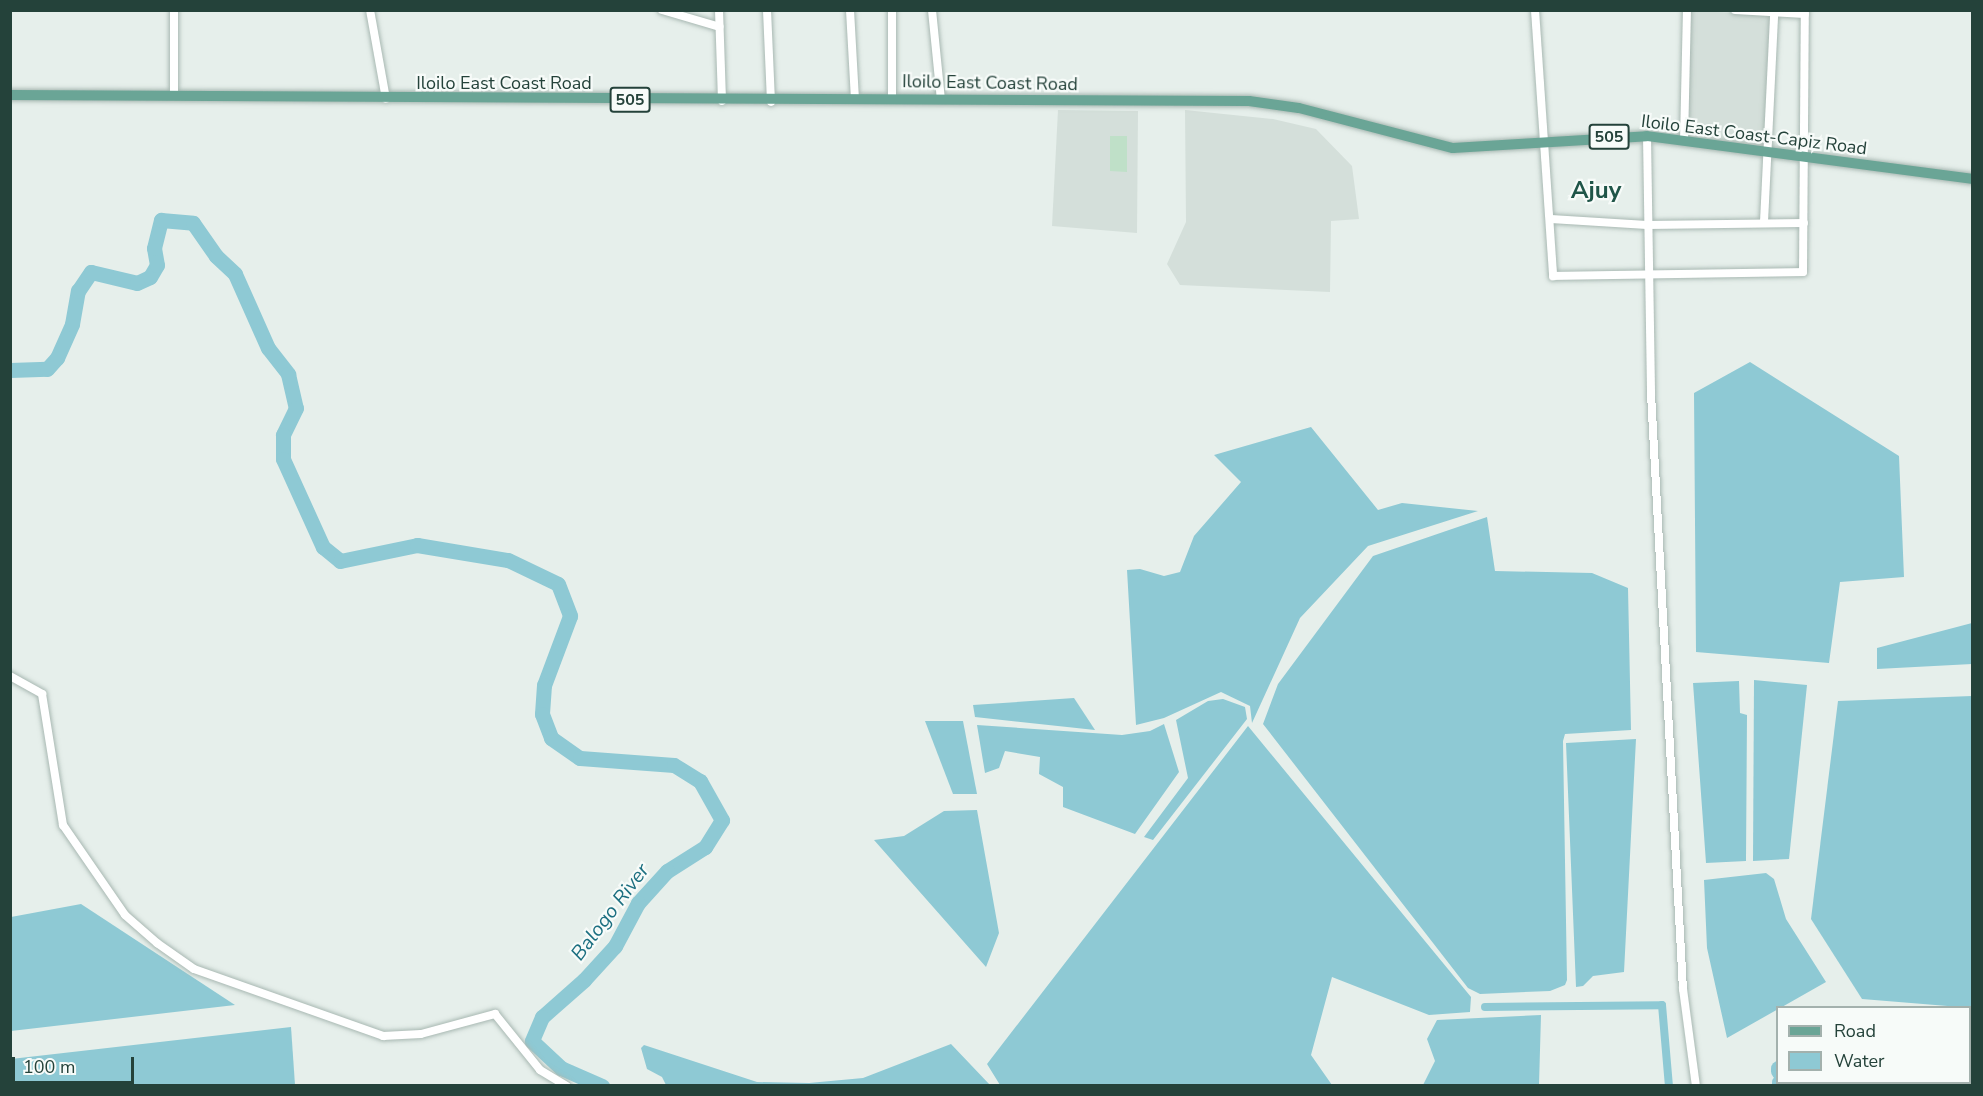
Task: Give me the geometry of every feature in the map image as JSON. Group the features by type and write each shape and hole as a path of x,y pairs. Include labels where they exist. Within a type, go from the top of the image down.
{"main road":[{"name":"Iloilo East Coast Road","path":"10,96 174,95 771,102 892,98 1248,101"},
{"name":"Iloilo East Coast-Capiz Road","path":"1248,101 1299,108 1453,148 1545,140 1647,136 1769,150 1972,179"}],"street":[{"path":"174,10 174,95"},
{"path":"370,10 386,99"},
{"path":"662,10 720,27"},
{"path":"719,10 722,101"},
{"path":"767,10 771,102"},
{"path":"850,10 855,100"},
{"path":"892,10 892,98"},
{"path":"932,10 941,100"},
{"path":"1535,10 1551,219 1553,276 1803,272 1805,12 1774,14 1735,10"},
{"path":"1684,141 1687,10"},
{"path":"1764,222 1774,14"},
{"path":"1647,136 1648,273 1683,990 1696,1086"},
{"path":"1551,219 1647,225 1804,223"},
{"path":"10,676 42,694 63,825 125,915 158,943 194,969 383,1036 421,1034 495,1014 540,1070 567,1086"}],"shaded area":[{"path":"1689,11 1770,14 1767,147 1685,140"},
{"path":"1058,110 1138,111 1137,233 1052,226"},
{"path":"1185,110 1273,119 1316,129 1352,166 1359,219 1331,221 1330,292 1180,285 1167,264 1186,222"}],"green space":[{"path":"1110,136 1127,136 1127,172 1110,171"}],"water":[{"path":"1750,362 1899,456 1904,577 1840,582 1829,663 1696,652 1694,393"},
{"path":"1311,427 1378,510 1402,503 1478,511 1368,546 1300,618 1252,723 1250,706 1221,692 1164,718 1136,725 1127,570 1140,569 1164,576 1180,572 1194,536 1241,482 1214,455"},
{"path":"1487,517 1495,571 1592,573 1628,588 1631,730 1565,734 1563,741 1567,980 1565,985 1550,991 1480,994 1468,988 1263,724 1278,684 1373,556"},
{"path":"1972,623 1972,664 1877,669 1877,648"},
{"path":"1754,680 1807,685 1789,859 1753,861"},
{"path":"1739,681 1740,713 1747,715 1746,861 1706,863 1693,683"},
{"path":"1972,696 1972,1008 1971,1006 1862,999 1811,919 1838,701"},
{"path":"1074,698 1095,730 975,717 973,705"},
{"path":"1223,699 1245,707 1247,719 1153,840 1144,837 1188,778 1176,720 1208,701"},
{"path":"925,721 963,721 977,794 953,794"},
{"path":"1164,724 1179,772 1135,834 1063,807 1063,787 1039,774 1040,757 1005,751 999,768 985,773 977,725 1122,735 1150,731"},
{"path":"1248,726 1471,997 1470,1012 1429,1015 1332,977 1311,1055 1332,1085 1000,1085 987,1064"},
{"path":"1636,739 1624,972 1593,976 1583,986 1576,987 1566,743"},
{"path":"977,810 999,933 986,967 874,840 904,836 944,811"},
{"path":"1766,873 1774,879 1786,919 1826,982 1784,1006 1776,1006 1776,1010 1727,1038 1707,948 1704,880"},
{"path":"81,904 235,1005 11,1031 11,917"},
{"path":"1541,1015 1539,1085 1423,1085 1435,1061 1427,1039 1437,1020"},
{"path":"291,1027 295,1085 11,1085 11,1059"},
{"path":"951,1044 990,1085 666,1085 662,1077 647,1069 641,1048 644,1045 757,1082 809,1083 863,1078"}],"waterway":[{"name":"Balogo River","path":"10,370 47,369 57,358 72,324 78,291 91,272 137,283 150,277 157,265 154,248 161,220 193,223 216,256 235,274 268,348 288,374 296,408 283,435 283,459 323,547 340,561 417,545 508,560 558,584 570,616 544,685 542,714 551,738 580,758 674,765 700,781 722,820 705,847 667,871 638,903 615,946 584,980 542,1017 532,1041 561,1068 602,1086"},
{"path":"1485,1007 1662,1005 1669,1086"}],"district":[{"name":"Ajuy","path":"1596,191"}]}
